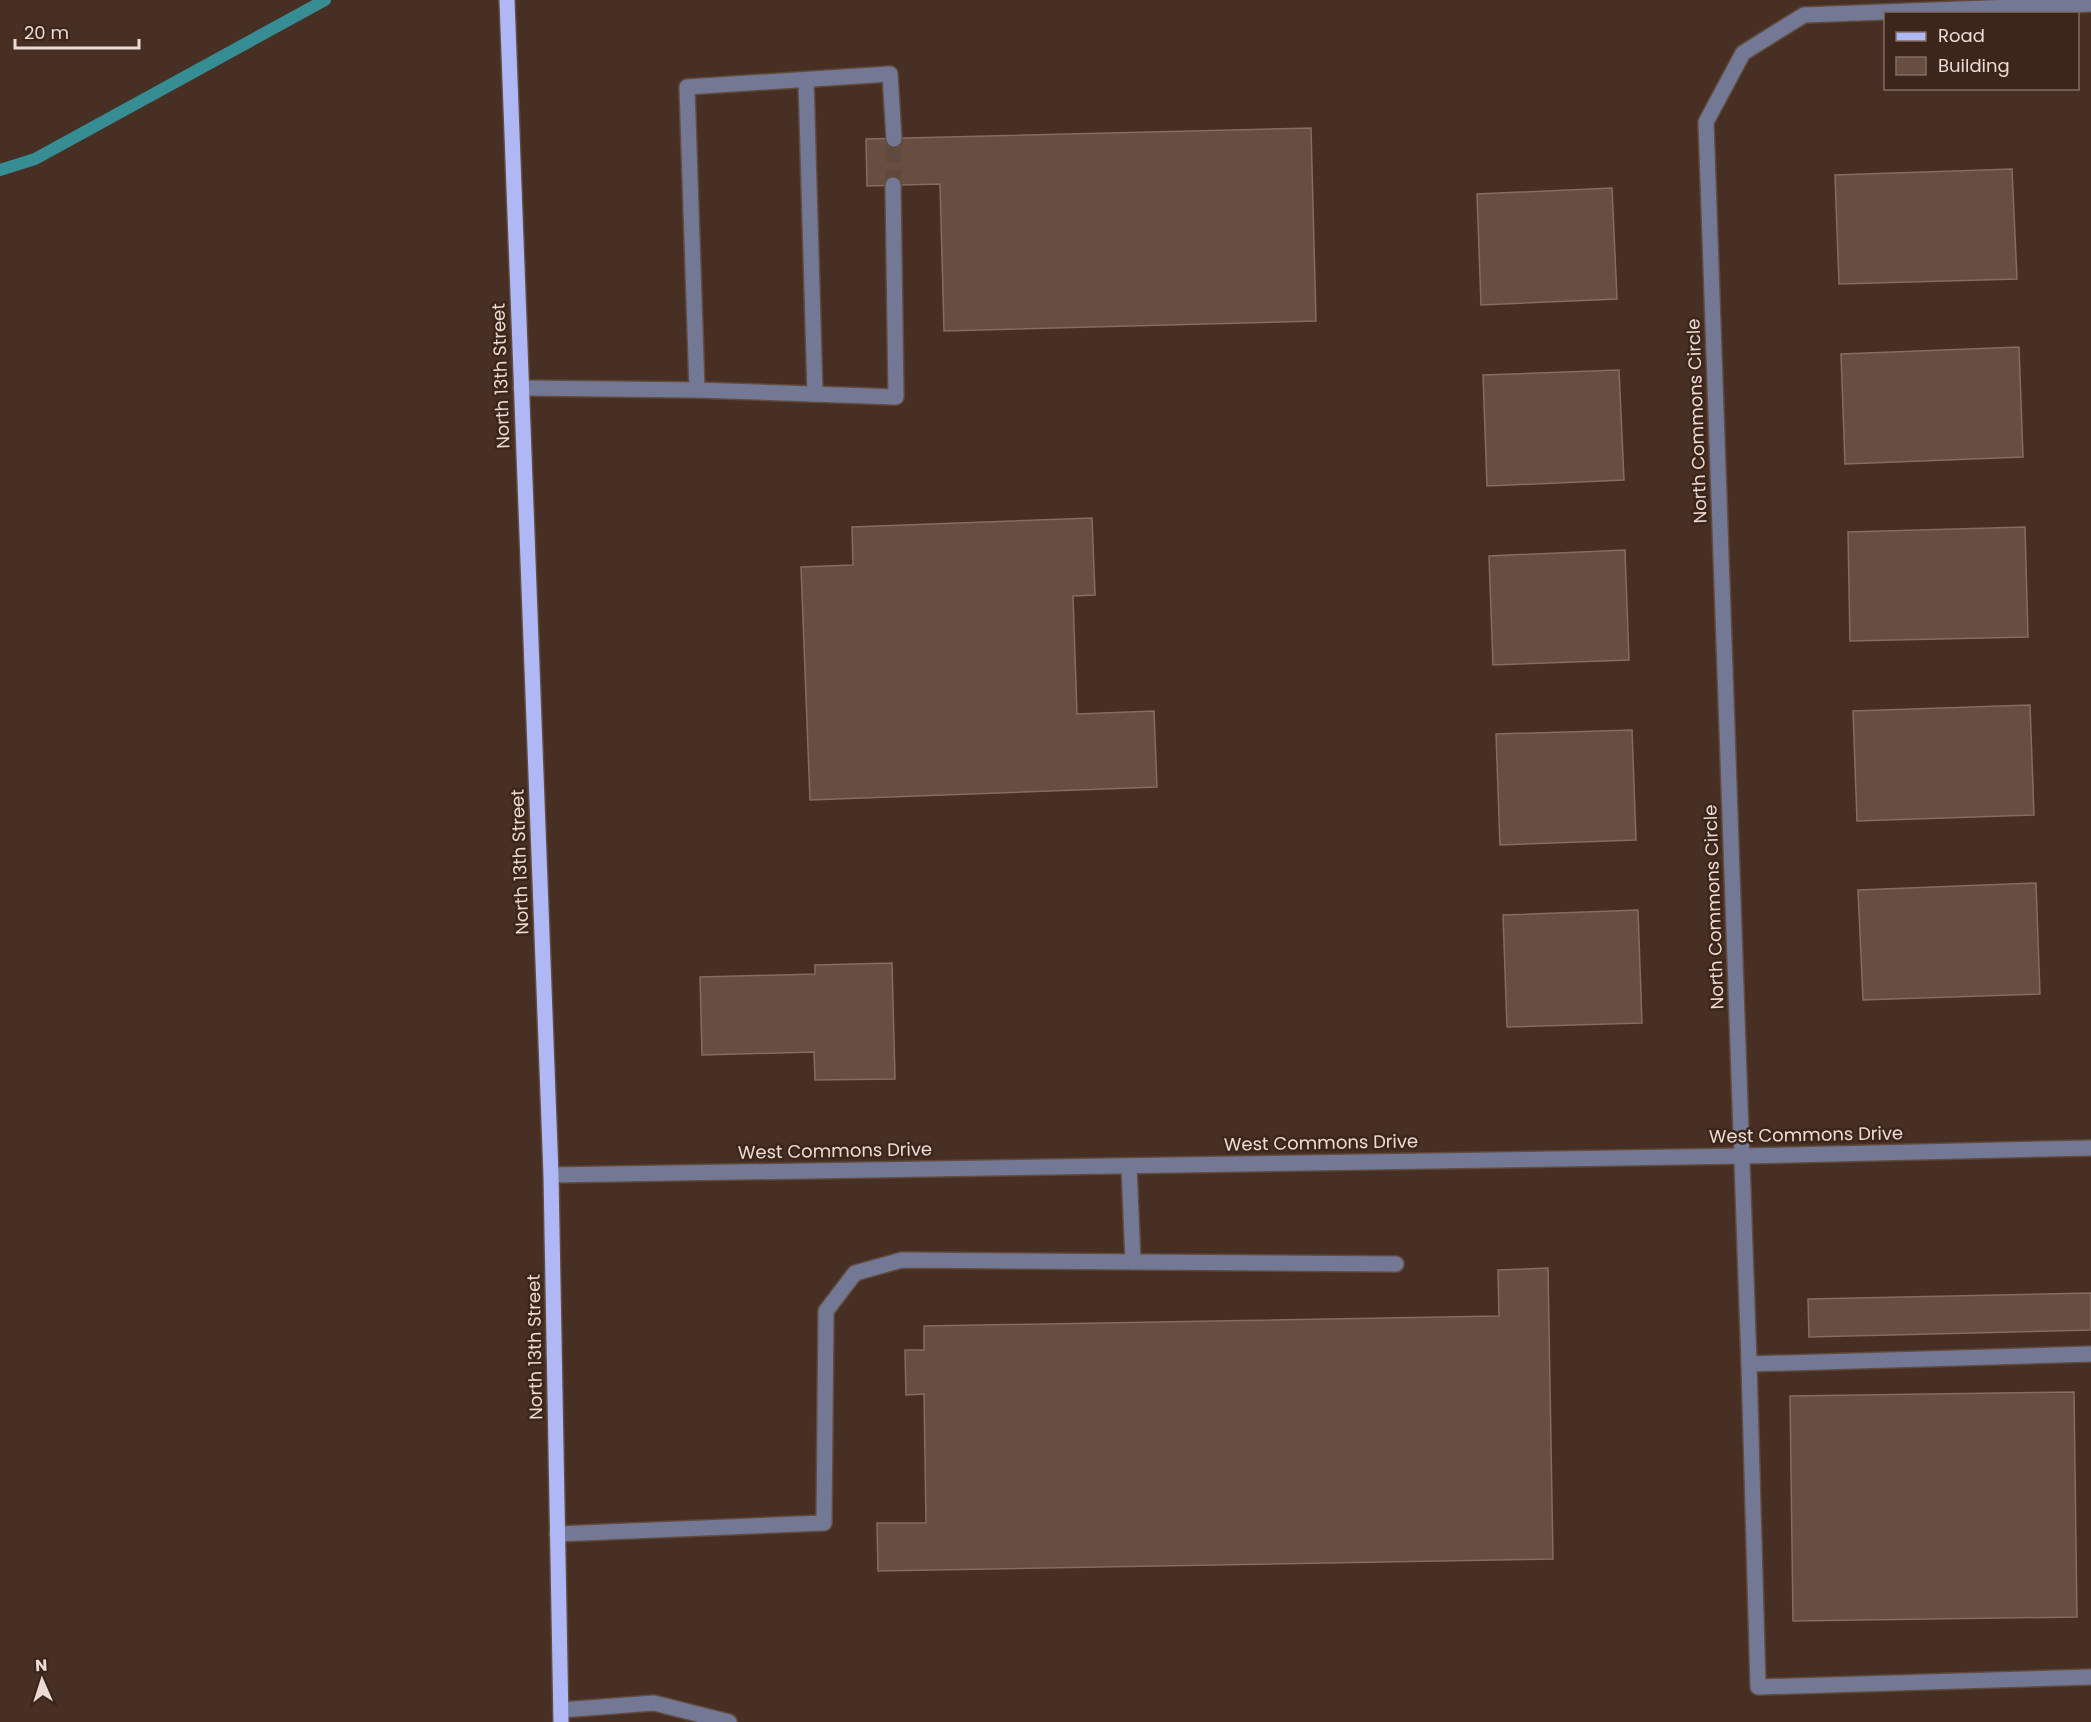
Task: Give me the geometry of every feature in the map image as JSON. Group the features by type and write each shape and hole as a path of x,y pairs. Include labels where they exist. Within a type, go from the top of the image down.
{"main road":[{"name":"North 13th Street","path":"507,0 551,1175 561,1716"}],"street":[{"name":"North Commons Circle","path":"2091,4 1804,15 1743,53 1706,122 1758,1687 2091,1677"},
{"path":"697,390 687,87 890,74 894,139"},
{"path":"806,80 815,394"},
{"path":"521,388 697,390 896,397 893,185"},
{"name":"West Commons Drive","path":"551,1175 1742,1156 2091,1148"},
{"path":"1129,1166 1132,1262"},
{"path":"557,1534 824,1523 826,1311 855,1273 902,1260 1396,1264"},
{"path":"1749,1364 2091,1354"},
{"path":"561,1716 654,1703 729,1722"}],"building":[{"path":"1311,128 1316,321 944,331 940,184 867,186 866,139"},
{"path":"2012,169 2017,279 1839,284 1835,175"},
{"path":"1612,188 1617,299 1481,305 1477,194"},
{"path":"2019,347 2023,457 1845,464 1841,354"},
{"path":"1619,370 1624,480 1487,486 1483,375"},
{"path":"1092,518 1095,595 1073,596 1077,714 1154,711 1157,787 810,800 801,567 853,565 852,527"},
{"path":"2025,527 2028,637 1850,641 1848,532"},
{"path":"1625,550 1629,660 1493,665 1489,556"},
{"path":"2030,705 2034,815 1857,821 1853,711"},
{"path":"1632,730 1636,840 1500,845 1496,734"},
{"path":"2036,883 2040,994 1863,1000 1858,890"},
{"path":"1638,910 1642,1023 1507,1027 1503,915"},
{"path":"892,963 895,1079 815,1080 814,1052 702,1055 700,977 815,974 815,965"},
{"path":"1548,1268 1553,1559 878,1571 877,1523 926,1523 924,1394 906,1395 905,1350 924,1350 924,1326 1499,1316 1498,1270"},
{"path":"2091,1293 2091,1330 1809,1337 1808,1299"},
{"path":"2074,1392 2077,1617 1793,1621 1790,1396"}],"waterway":[{"path":"0,170 35,159 325,0"}],"tunnel":[{"path":"893,185 894,139"}]}
